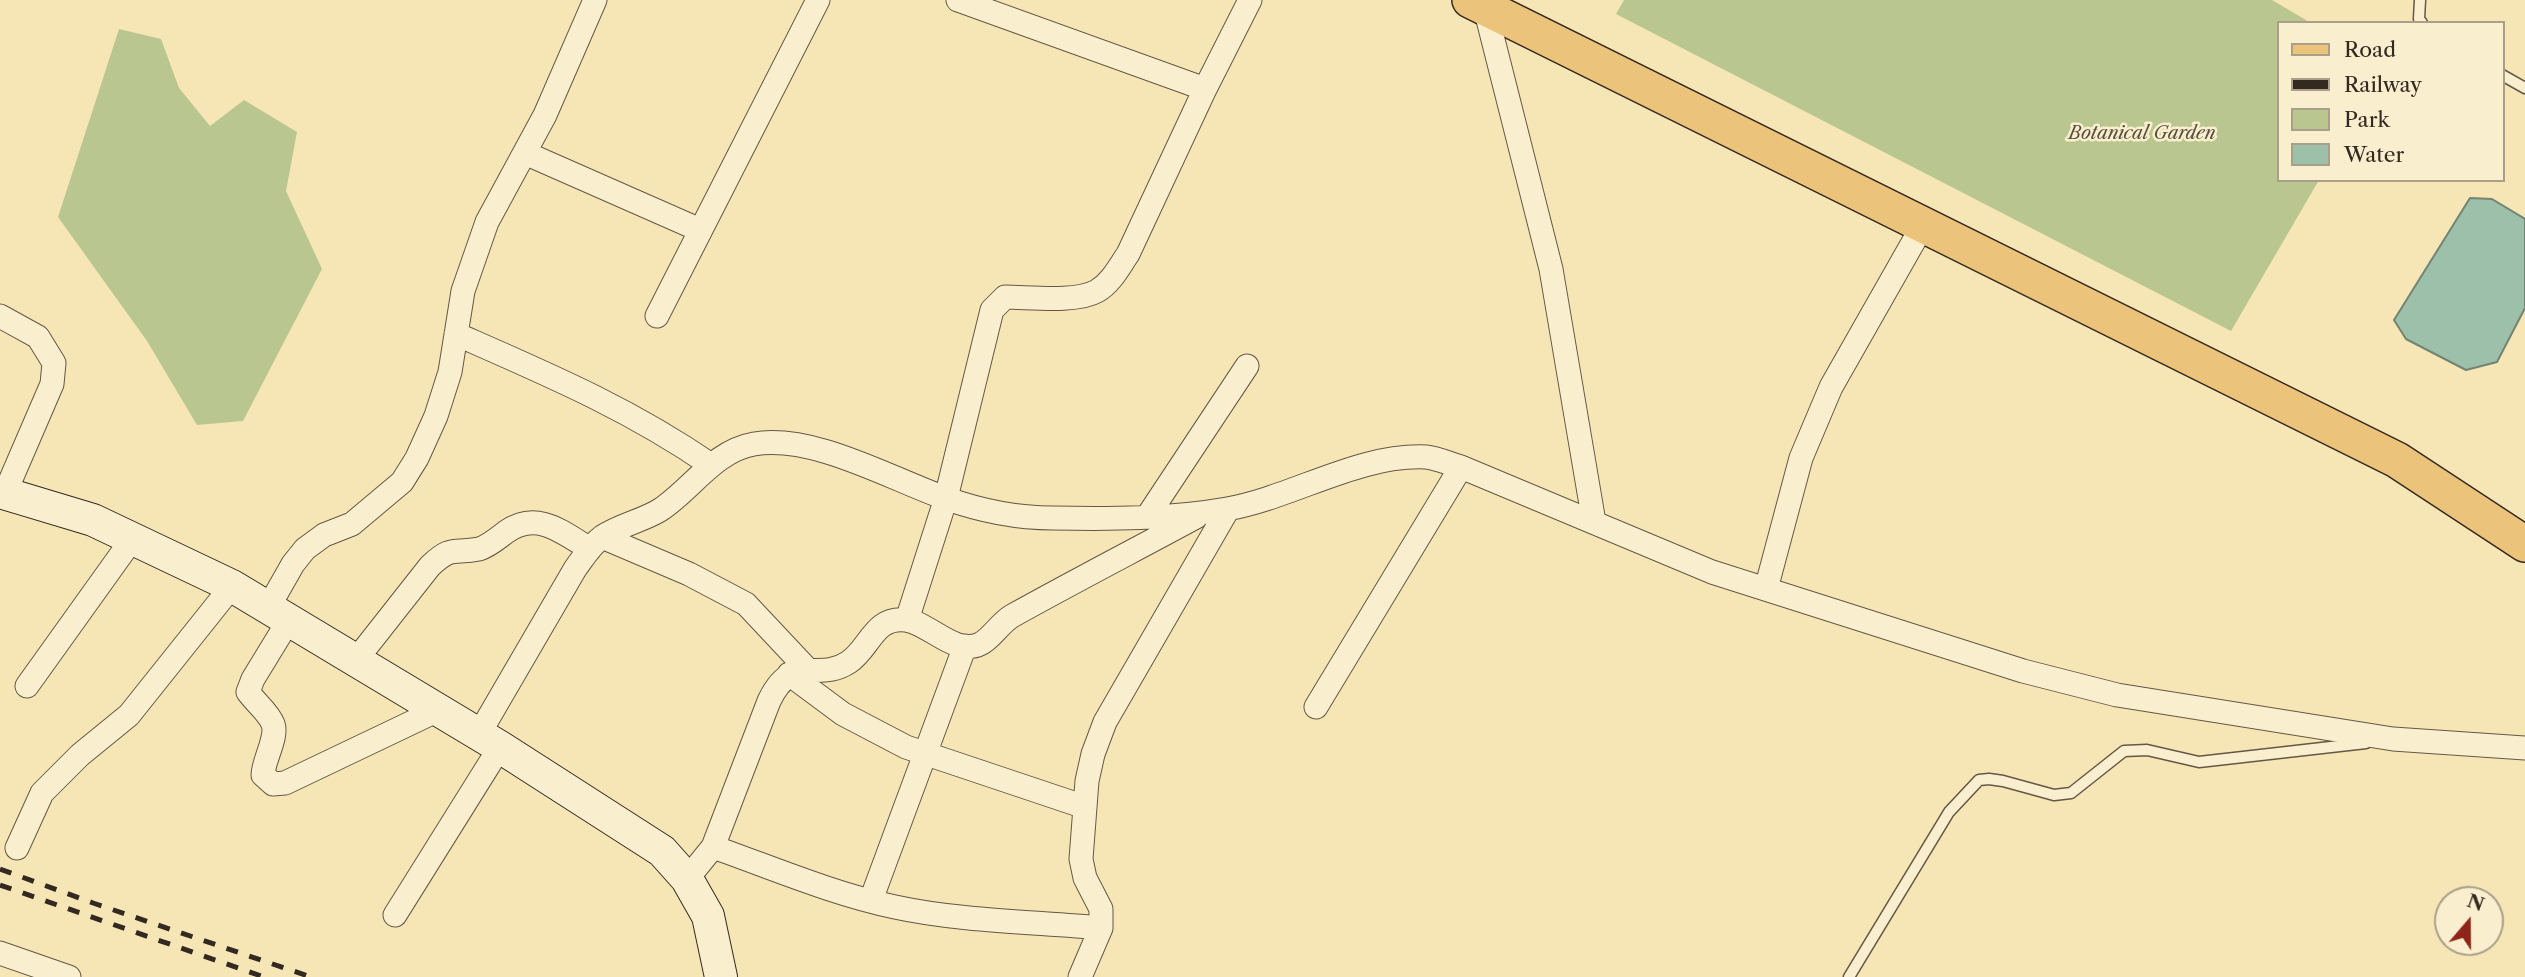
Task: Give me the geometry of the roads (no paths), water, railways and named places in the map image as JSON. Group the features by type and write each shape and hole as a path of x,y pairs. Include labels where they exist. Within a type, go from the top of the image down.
{"main road":[{"path":"1477,4 2397,460 2525,544"},
{"path":"3,493 93,520 232,586 489,741 662,850 687,879 708,916 721,977"}],"street":[{"path":"438,710 285,783 273,784 263,775 263,766 274,734 273,724 248,692 278,614 293,564 305,549 324,535 352,524 402,482 417,458 436,416 450,372 463,291 487,222 545,115 595,0"},
{"path":"657,316 818,0"},
{"path":"958,0 1205,89"},
{"path":"907,620 946,498 992,310 1005,297 1076,297 1096,292 1112,278 1128,254 1250,0"},
{"path":"1477,4 1551,269 1594,522"},
{"path":"525,153 700,230"},
{"path":"1766,589 1801,458 1831,387 1923,225"},
{"path":"0,316 38,337 54,363 52,384 3,493"},
{"path":"456,334 578,387 623,410 669,436 711,465"},
{"path":"1147,517 1247,366"},
{"path":"395,915 489,741 575,569 596,543 659,510 732,450 753,444 775,443 814,448 946,498 1017,517 1147,517 1228,509 1283,495 1335,475 1398,458 1428,457 1461,467 1712,572 2023,671 2118,695 2393,739 2525,748"},
{"path":"1316,708 1461,467"},
{"path":"1080,977 1101,928 1101,909 1085,878 1081,859 1087,781 1105,722 1228,509"},
{"path":"687,879 713,847 776,685 798,672 846,664 858,655 879,626 891,621 907,620 965,646 980,644 1008,619 1204,512"},
{"path":"356,660 443,553 479,548 523,523 537,521 689,575 746,604 798,672 843,714 924,755 1085,807"},
{"path":"27,686 133,538"},
{"path":"17,848 42,793 73,762 129,715 232,586"},
{"path":"871,900 965,646"},
{"path":"713,847 871,900 931,913 1101,928"},
{"path":"0,953 69,977"}],"lane":[{"path":"2420,0 2421,21"},
{"path":"2504,76 2525,88"},
{"path":"1849,977 1949,812 1979,780 2003,781 2054,795 2071,793 2124,751 2147,750 2199,762 2393,739"}],"water":[{"path":"2470,198 2492,199 2525,219 2525,308 2497,362 2466,370 2406,339 2394,320"}],"railway":[{"path":"0,869 311,977"},
{"path":"0,885 264,977"}],"park label":[{"name":"Botanical Garden","path":"2142,134"}]}
